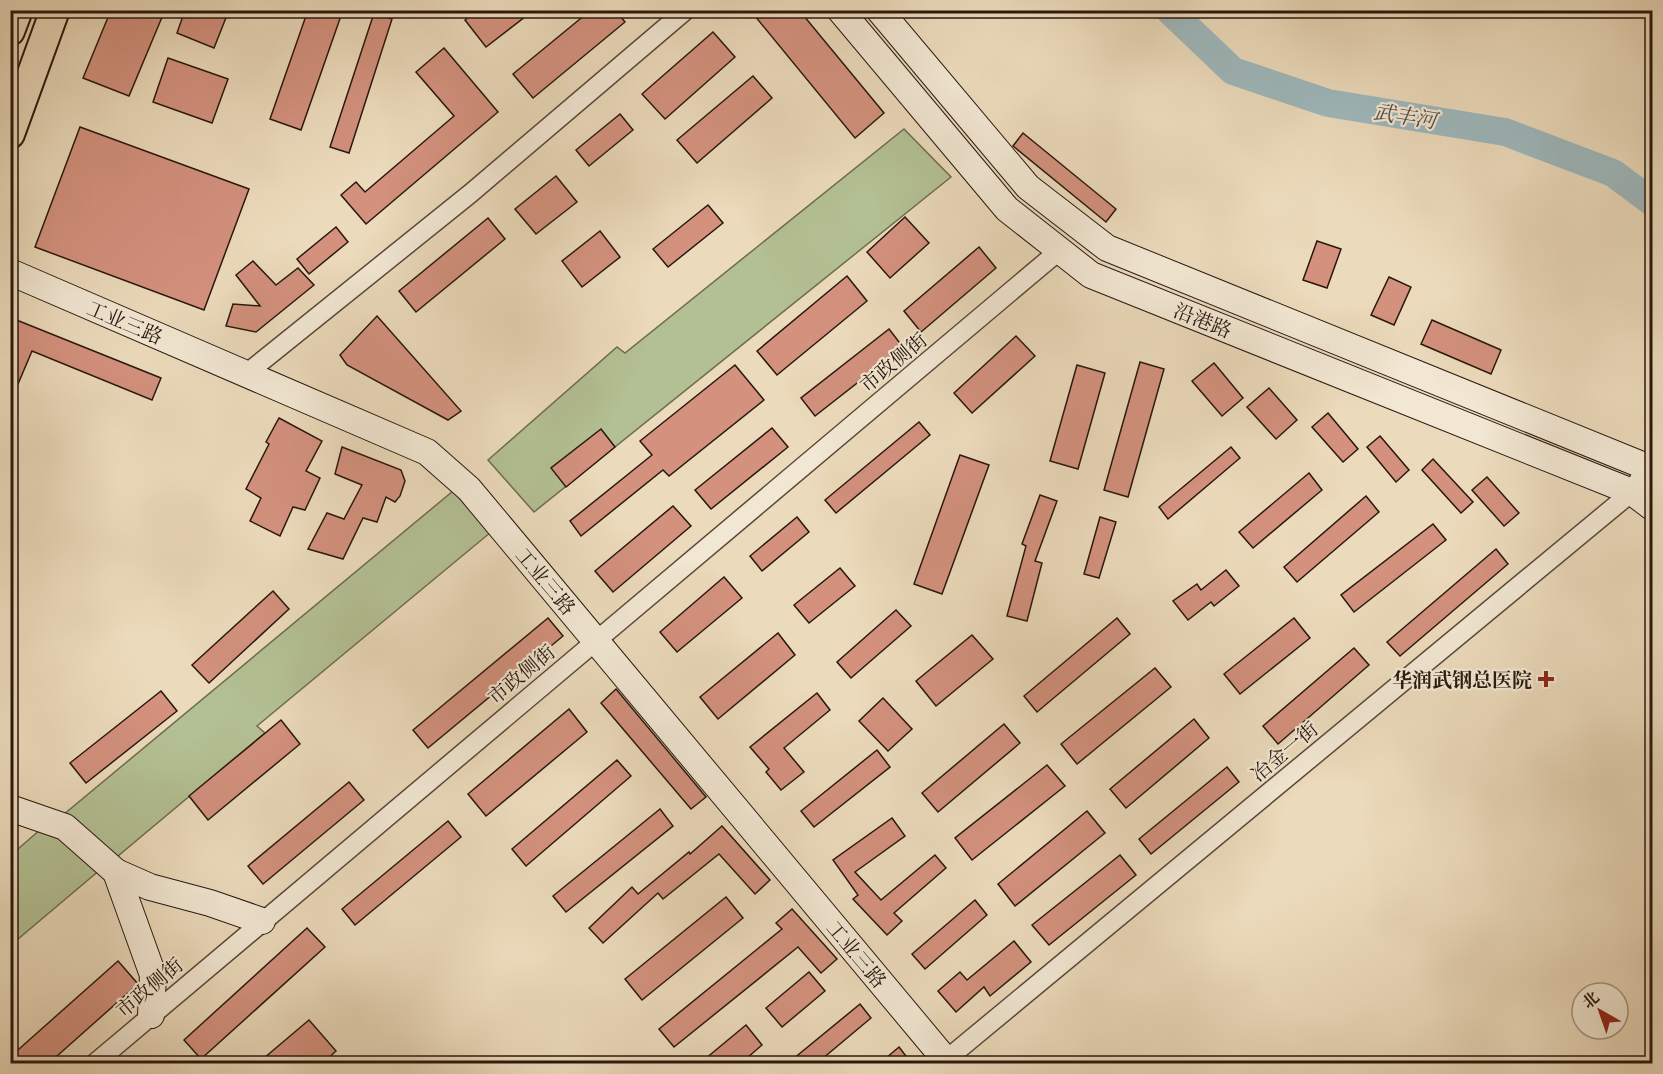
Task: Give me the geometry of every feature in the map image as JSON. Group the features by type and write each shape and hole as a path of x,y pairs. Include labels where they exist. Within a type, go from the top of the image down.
{"main road":[{"path":"10,31 18,10"},
{"path":"10,134 55,10"},
{"name":"沿港路","path":"840,10 1007,209 1091,275 1632,492 1653,507"},
{"name":"沿港路","path":"879,10 1028,187 1107,248 1650,467"},
{"name":"工业三路","path":"10,272 427,452 469,489 945,1062"},
{"path":"1242,335 1255,307"},
{"path":"10,808 65,827 116,872 150,887 210,903 262,921"},
{"path":"116,872 153,975 151,1015"}],"street":[{"path":"246,374 471,193 686,10"},
{"name":"市政侧街","path":"94,1064 1060,250"},
{"name":"冶金一街","path":"945,1062 1632,492 1650,467"}],"green space":[{"path":"904,129 951,177 534,512 488,460 617,347 625,353"},
{"path":"453,491 491,532 257,726 265,733 112,861 63,815"},
{"path":"41,829 62,835 101,869 11,945 11,855"}],"building":[{"path":"111,10 165,10 129,96 83,78"},
{"path":"185,10 229,10 214,48 177,33"},
{"path":"308,10 343,10 301,130 270,119"},
{"path":"477,10 534,10 486,47 465,20"},
{"path":"591,10 615,10 625,22 533,98 513,74"},
{"path":"750,10 799,10 884,113 855,138"},
{"path":"374,13 392,19 349,153 330,147"},
{"path":"713,32 735,57 665,119 642,94"},
{"path":"444,48 498,112 366,224 341,195 356,182 365,192 454,116 416,72"},
{"path":"168,58 228,79 212,123 153,102"},
{"path":"753,76 772,98 697,163 677,140"},
{"path":"620,114 633,130 589,166 576,150"},
{"path":"80,127 249,189 204,310 35,247"},
{"path":"1023,133 1116,209 1106,222 1013,146"},
{"path":"556,176 577,202 536,234 515,209"},
{"path":"708,205 723,223 668,267 653,249"},
{"path":"905,217 929,243 890,278 867,252"},
{"path":"488,218 505,239 416,312 399,291"},
{"path":"336,227 348,242 309,274 297,259"},
{"path":"600,231 620,257 582,287 562,261"},
{"path":"1317,241 1341,249 1327,288 1303,280"},
{"path":"979,247 996,268 921,332 904,311"},
{"path":"253,261 276,285 298,268 314,285 256,332 226,326 233,304 260,306 236,275"},
{"path":"847,276 867,301 777,375 757,351"},
{"path":"1389,277 1411,287 1394,325 1371,315"},
{"path":"377,316 461,411 448,420 347,365 340,355"},
{"path":"14,319 161,378 152,400 32,351 10,403 10,327"},
{"path":"1432,320 1501,350 1491,374 1421,344"},
{"path":"889,329 903,347 815,416 801,398"},
{"path":"1016,336 1035,356 972,413 954,393"},
{"path":"1140,362 1164,369 1128,497 1104,490"},
{"path":"1214,363 1243,398 1222,416 1192,381"},
{"path":"735,365 764,400 669,476 663,470 581,536 570,521 652,455 640,441"},
{"path":"1077,365 1105,373 1078,469 1050,461"},
{"path":"1269,388 1297,420 1276,439 1247,407"},
{"path":"1328,413 1358,449 1343,462 1312,427"},
{"path":"279,418 322,441 306,471 320,478 305,510 293,507 280,536 250,521 261,498 246,489 269,444 266,442"},
{"path":"919,422 930,435 836,513 825,500"},
{"path":"772,428 788,447 711,509 695,490"},
{"path":"601,429 615,447 566,487 551,468"},
{"path":"1380,436 1409,470 1396,482 1367,447"},
{"path":"342,447 401,470 405,481 400,496 395,502 386,497 377,522 363,518 343,559 308,549 327,513 344,519 362,485 335,474"},
{"path":"1231,447 1240,458 1168,519 1159,507"},
{"path":"960,455 989,465 942,594 914,584"},
{"path":"1433,459 1473,502 1461,513 1422,470"},
{"path":"1309,473 1322,490 1253,548 1239,532"},
{"path":"1487,477 1519,513 1504,526 1472,490"},
{"path":"1040,495 1057,501 1035,561 1042,563 1027,621 1007,616 1026,546 1022,544"},
{"path":"1366,496 1379,512 1297,582 1284,567"},
{"path":"673,506 691,526 613,592 595,571"},
{"path":"797,517 809,532 762,571 750,556"},
{"path":"1100,517 1116,522 1099,578 1084,574"},
{"path":"1433,524 1446,540 1354,612 1341,595"},
{"path":"1496,549 1508,564 1400,656 1387,642"},
{"path":"840,568 855,586 809,623 794,605"},
{"path":"1226,570 1239,586 1214,606 1211,602 1188,620 1173,601 1197,584 1201,590"},
{"path":"724,577 742,598 677,652 660,632"},
{"path":"273,591 289,609 209,683 192,665"},
{"path":"896,610 911,626 851,678 837,662"},
{"path":"548,618 563,636 428,748 413,730"},
{"path":"1117,618 1130,634 1037,712 1024,696"},
{"path":"1294,618 1310,638 1240,694 1224,674"},
{"path":"778,633 795,655 718,719 700,697"},
{"path":"972,635 993,659 936,706 916,681"},
{"path":"1354,648 1369,665 1278,744 1263,726"},
{"path":"1155,668 1171,687 1077,764 1061,744"},
{"path":"616,689 706,797 691,809 601,703"},
{"path":"161,691 177,711 86,783 70,763"},
{"path":"817,693 830,710 784,748 804,772 781,790 766,772 769,769 750,747"},
{"path":"883,698 912,729 888,751 859,721"},
{"path":"569,709 587,732 486,816 468,794"},
{"path":"1194,719 1209,738 1126,808 1110,789"},
{"path":"281,720 300,744 208,820 189,796"},
{"path":"1004,724 1020,743 938,812 922,793"},
{"path":"877,750 890,767 814,827 801,811"},
{"path":"617,760 631,776 526,866 512,849"},
{"path":"1047,765 1065,786 972,860 955,838"},
{"path":"1227,767 1239,782 1151,854 1139,839"},
{"path":"349,782 364,800 263,884 248,866"},
{"path":"660,809 673,826 566,912 553,896"},
{"path":"1087,811 1105,833 1015,906 998,884"},
{"path":"892,818 905,836 855,872 881,900 935,855 946,868 894,913 902,921 887,935 853,899 858,895 833,860"},
{"path":"448,821 461,837 355,925 342,909"},
{"path":"722,826 770,880 755,894 719,854 663,899 658,893 603,943 589,928 632,887 638,894"},
{"path":"1120,855 1136,875 1049,945 1032,925"},
{"path":"726,897 743,918 642,1000 625,979"},
{"path":"975,900 987,915 925,969 912,954"},
{"path":"792,909 837,959 821,973 798,947 674,1047 659,1029 782,929 776,923"},
{"path":"307,928 325,947 201,1059 184,1040"},
{"path":"1014,941 1031,962 990,996 984,987 956,1012 938,991 960,972 967,980"},
{"path":"118,961 138,984 48,1064 10,1064 10,1057"},
{"path":"809,972 825,991 782,1027 766,1008"},
{"path":"860,1004 871,1018 816,1064 787,1064"},
{"path":"309,1020 336,1051 322,1064 257,1064"},
{"path":"746,1025 762,1045 740,1064 699,1064"},
{"path":"899,1047 912,1064 879,1064"}],"waterway":[{"name":"武丰河","path":"1169,10 1233,71 1328,103 1505,132 1613,173 1652,202"}],"place":[{"name":"华润武钢总医院","path":"1546,679"}]}
